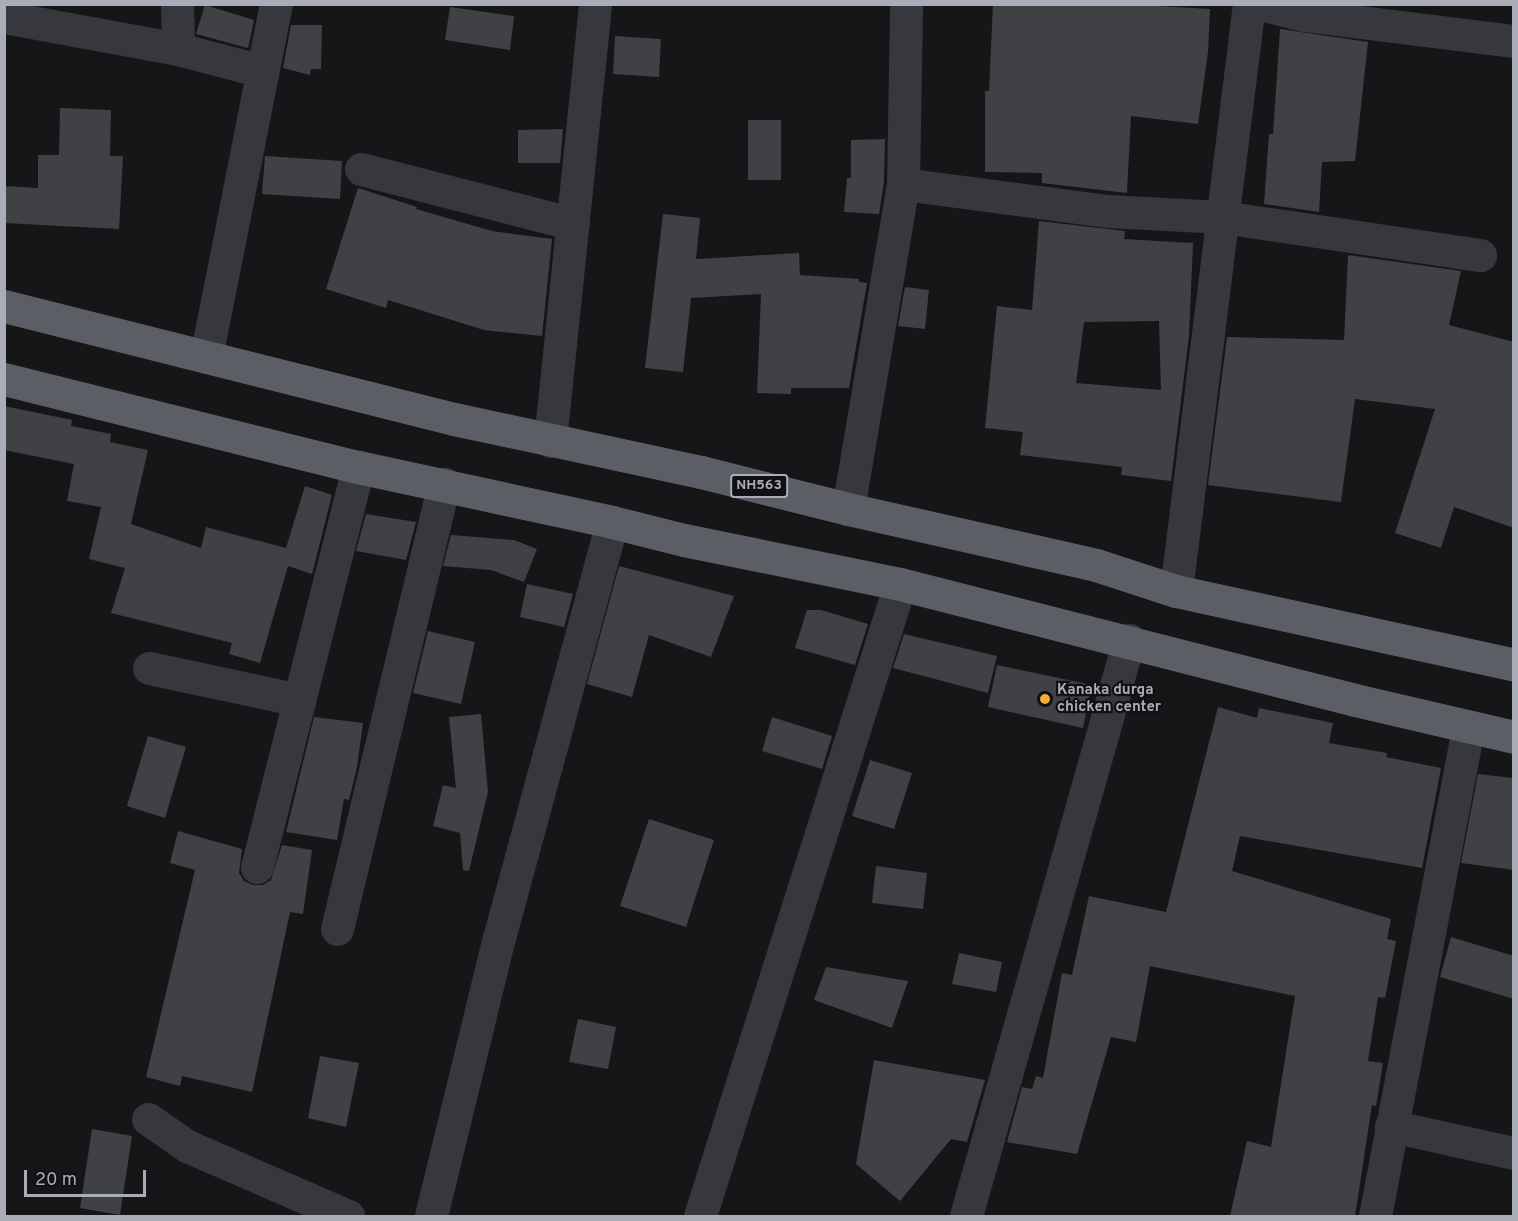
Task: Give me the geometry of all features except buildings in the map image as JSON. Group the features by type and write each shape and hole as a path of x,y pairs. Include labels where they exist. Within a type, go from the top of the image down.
{"highway":[{"name":"NH563","path":"4,306 550,441 701,471 848,509 1096,565 1176,591 1514,665"},
{"path":"4,379 358,466 684,540 900,584 1024,617 1129,640 1468,728 1514,737"}],"street":[{"path":"177,4 178,49"},
{"path":"206,357 276,4"},
{"path":"550,441 594,4"},
{"path":"848,509 903,184 906,4"},
{"path":"1176,591 1249,4"},
{"path":"1260,4 1304,15 1514,41"},
{"path":"4,17 178,49 262,71"},
{"path":"361,169 573,224"},
{"path":"903,184 1108,211 1222,217 1480,255"},
{"path":"257,867 358,466"},
{"path":"337,929 444,484"},
{"path":"430,1216 499,938 612,522"},
{"path":"699,1216 900,584"},
{"path":"966,1216 1129,640"},
{"path":"149,668 300,700"},
{"path":"1375,1216 1468,728"},
{"path":"148,1119 187,1146 348,1216"},
{"path":"1391,1126 1514,1153"}],"place":[{"name":"Kanaka durga chicken center","path":"1045,699"}]}
